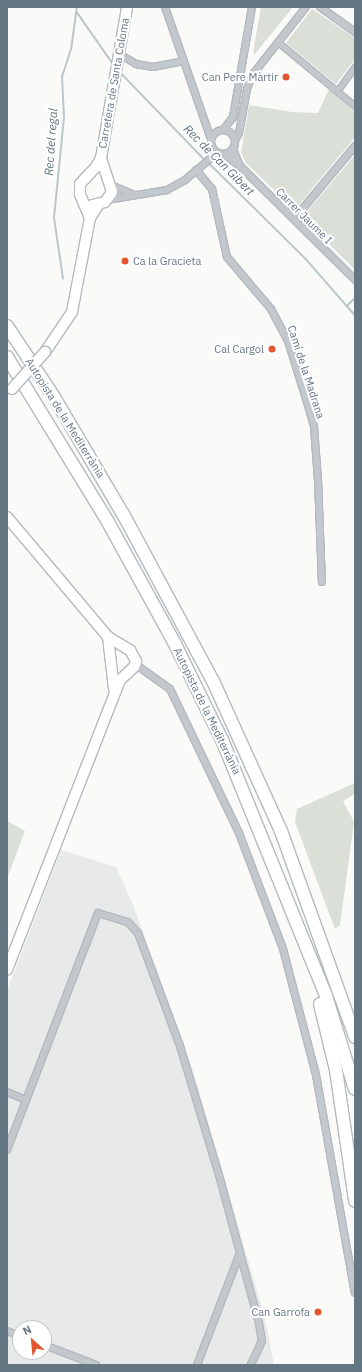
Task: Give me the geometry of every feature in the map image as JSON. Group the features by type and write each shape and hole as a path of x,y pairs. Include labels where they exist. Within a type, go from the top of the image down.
{"highway":[{"name":"Autopista de la Mediterrània","path":"7,326 86,450 195,646 268,798 343,999 355,1036"},
{"name":"Autopista de la Mediterrània","path":"7,357 84,480 178,648 237,771 326,996 355,1089"},
{"path":"310,956 336,1070 355,1202"},
{"path":"343,999 355,1013"}],"main road":[{"name":"Carretera de Santa Coloma","path":"90,218 83,200 80,184 91,173 101,158 127,7"},
{"name":"Carretera de Santa Coloma","path":"8,393 45,352 72,312 90,218 103,202 109,181 101,158"},
{"path":"91,173 98,172 109,181"},
{"path":"83,200 89,204 103,202"},
{"path":"7,510 11,521 108,637 134,655 135,664 125,673 114,693 7,970"},
{"path":"108,637 112,654 110,661 114,693"},
{"path":"112,654 124,648"},
{"path":"112,668 118,672 125,673"}],"street":[{"path":"165,7 215,151"},
{"path":"211,138 215,133 223,130 233,117 252,7"},
{"path":"215,151 224,154 233,149 235,140 239,133 247,90 252,74 279,43 306,7"},
{"path":"320,7 355,32"},
{"path":"279,43 355,106"},
{"path":"119,58 136,64 153,67 183,61"},
{"path":"336,91 355,66"},
{"path":"223,130 230,132 235,140"},
{"path":"294,219 355,146"},
{"name":"Carrer Jaume I","path":"233,149 240,166"},
{"path":"103,202 133,195 147,195 167,190 198,169 215,151"},
{"name":"Carrer Jaume I","path":"224,154 240,166 355,280"},
{"name":"Camí de la Madrana","path":"198,169 212,189 227,257 261,295 275,315 288,341 307,402 314,427 318,480 322,582"},
{"path":"109,181 133,195"},
{"path":"135,664 170,688 239,832 283,949 316,1075 355,1292"},
{"path":"7,1150 98,913 128,922 138,933 180,1046 240,1252 262,1341 252,1365"},
{"path":"8,1094 26,1100"},
{"path":"197,1365 240,1252"},
{"path":"52,1348 96,1365"}],"shaded area":[{"path":"261,7 293,7 255,54 253,53"},
{"path":"312,9 355,38 355,59 336,84 286,43"},
{"path":"329,89 355,112 355,137 297,207 293,208 246,163 241,153 249,105 292,112 318,113"},
{"path":"355,155 355,270 304,219 304,215"},
{"path":"355,783 355,794 343,801 354,822 340,925 335,929 295,822 297,809"},
{"path":"7,821 25,831 7,879"},
{"path":"61,850 116,867 134,907 195,1077 265,1318 274,1365 7,1365 7,991"}],"waterway":[{"name":"Rec del regal","path":"63,279 54,218 64,118 62,77 71,50 77,7"},
{"name":"Rec de Can Gibert","path":"77,12 114,65"},
{"name":"Rec de Can Gibert","path":"120,72 205,160"},
{"name":"Rec de Can Gibert","path":"208,162 306,259 355,315"},
{"path":"347,306 355,298"}],"place":[{"name":"Can Pere Màrtir","path":"286,77"},
{"name":"Ca la Gracieta","path":"125,261"},
{"name":"Cal Cargol","path":"272,349"},
{"name":"Can Garrofa","path":"318,1312"}]}
